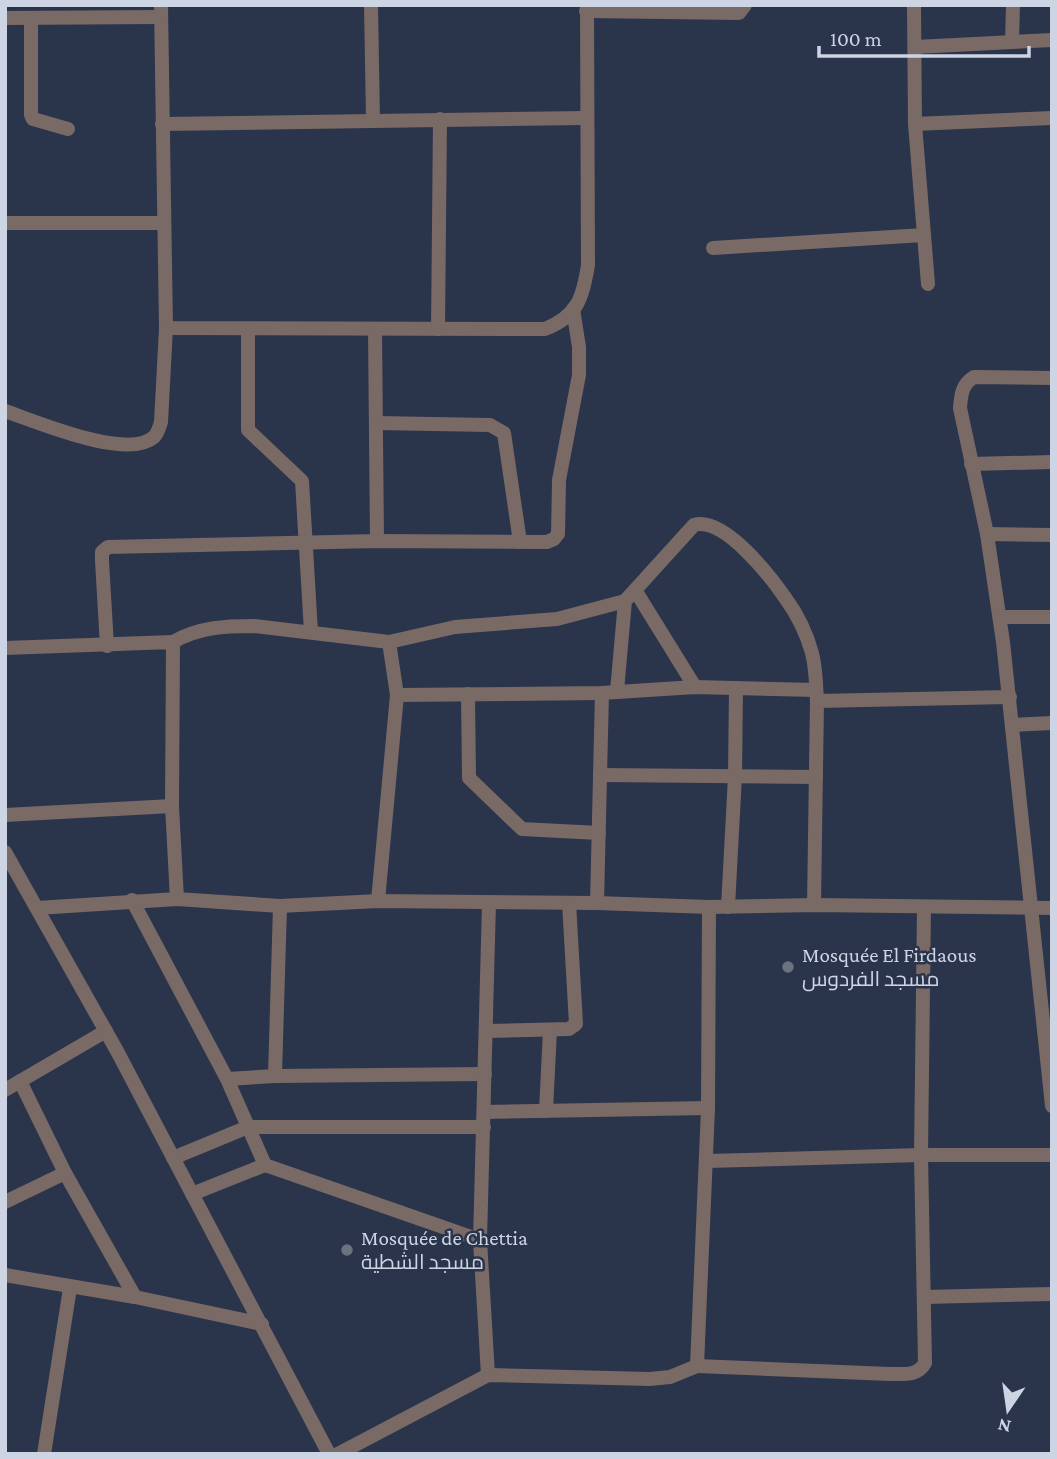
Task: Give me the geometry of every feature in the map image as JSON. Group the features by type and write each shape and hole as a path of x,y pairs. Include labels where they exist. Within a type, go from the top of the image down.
{"street":[{"path":"371,5 373,120"},
{"path":"166,328 545,329 559,323 580,302 588,265 586,8 739,13 745,5"},
{"path":"914,5 915,124 928,284"},
{"path":"1012,42 1013,5"},
{"path":"5,18 31,18 80,11 161,11 166,328 161,422 156,435 150,440 117,444 102,442 69,434 5,411"},
{"path":"31,18 31,115 33,119 68,129"},
{"path":"915,47 1052,40"},
{"path":"162,124 586,118"},
{"path":"915,124 1052,118"},
{"path":"438,329 440,119"},
{"path":"5,223 164,222"},
{"path":"713,248 924,235"},
{"path":"107,646 102,561 103,552 108,547 554,540 558,534 559,480 579,375 579,347 573,309"},
{"path":"248,329 248,430 300,477 305,512 311,632"},
{"path":"375,329 377,541"},
{"path":"1052,378 974,377 967,381 960,397 1000,617 1052,1106"},
{"path":"376,423 490,425 500,429 503,433 520,542"},
{"path":"971,464 1052,461"},
{"path":"597,903 600,775 610,692 630,596 694,525 701,523 718,529 753,556 786,599 812,653 816,695 814,905"},
{"path":"987,534 1052,535"},
{"path":"5,648 173,642 188,634 232,626 389,642 456,627 557,619 630,596"},
{"path":"630,596 695,687"},
{"path":"1000,617 1052,617"},
{"path":"173,642 172,806 177,898"},
{"path":"378,901 397,695 389,642"},
{"path":"397,695 610,692 695,687 816,695 1010,697"},
{"path":"728,907 735,776 736,688"},
{"path":"468,694 469,778 522,830 599,833"},
{"path":"1013,724 1052,723"},
{"path":"600,775 816,777"},
{"path":"5,815 172,806"},
{"path":"5,852 10,872 37,908 106,1031 329,1454"},
{"path":"37,908 177,898 280,905 378,901 709,907 814,905 1052,908"},
{"path":"132,900 227,1079 265,1166"},
{"path":"488,1375 480,1240 489,903"},
{"path":"486,1031 569,1029 576,1024 569,903"},
{"path":"275,1076 280,905"},
{"path":"338,1454 488,1375 650,1379 670,1377 697,1366 890,1374 913,1373 923,1367 926,1359 921,1155 924,906"},
{"path":"697,1366 708,1108 709,907"},
{"path":"546,1111 550,1030"},
{"path":"5,1090 106,1031"},
{"path":"227,1079 485,1074"},
{"path":"20,1081 65,1173 135,1297"},
{"path":"173,1157 248,1128 484,1119 546,1111 708,1108"},
{"path":"706,1161 921,1155 1052,1155"},
{"path":"192,1194 265,1166 480,1240"},
{"path":"5,1202 65,1173"},
{"path":"5,1275 135,1297 262,1324"},
{"path":"44,1454 70,1287"},
{"path":"924,1297 1052,1294"}],"place":[{"name":"Mosquée El Firdaous مسجد الفردوس","path":"788,967"},
{"name":"Mosquée de Chettia مسجد الشطية","path":"347,1250"}]}
